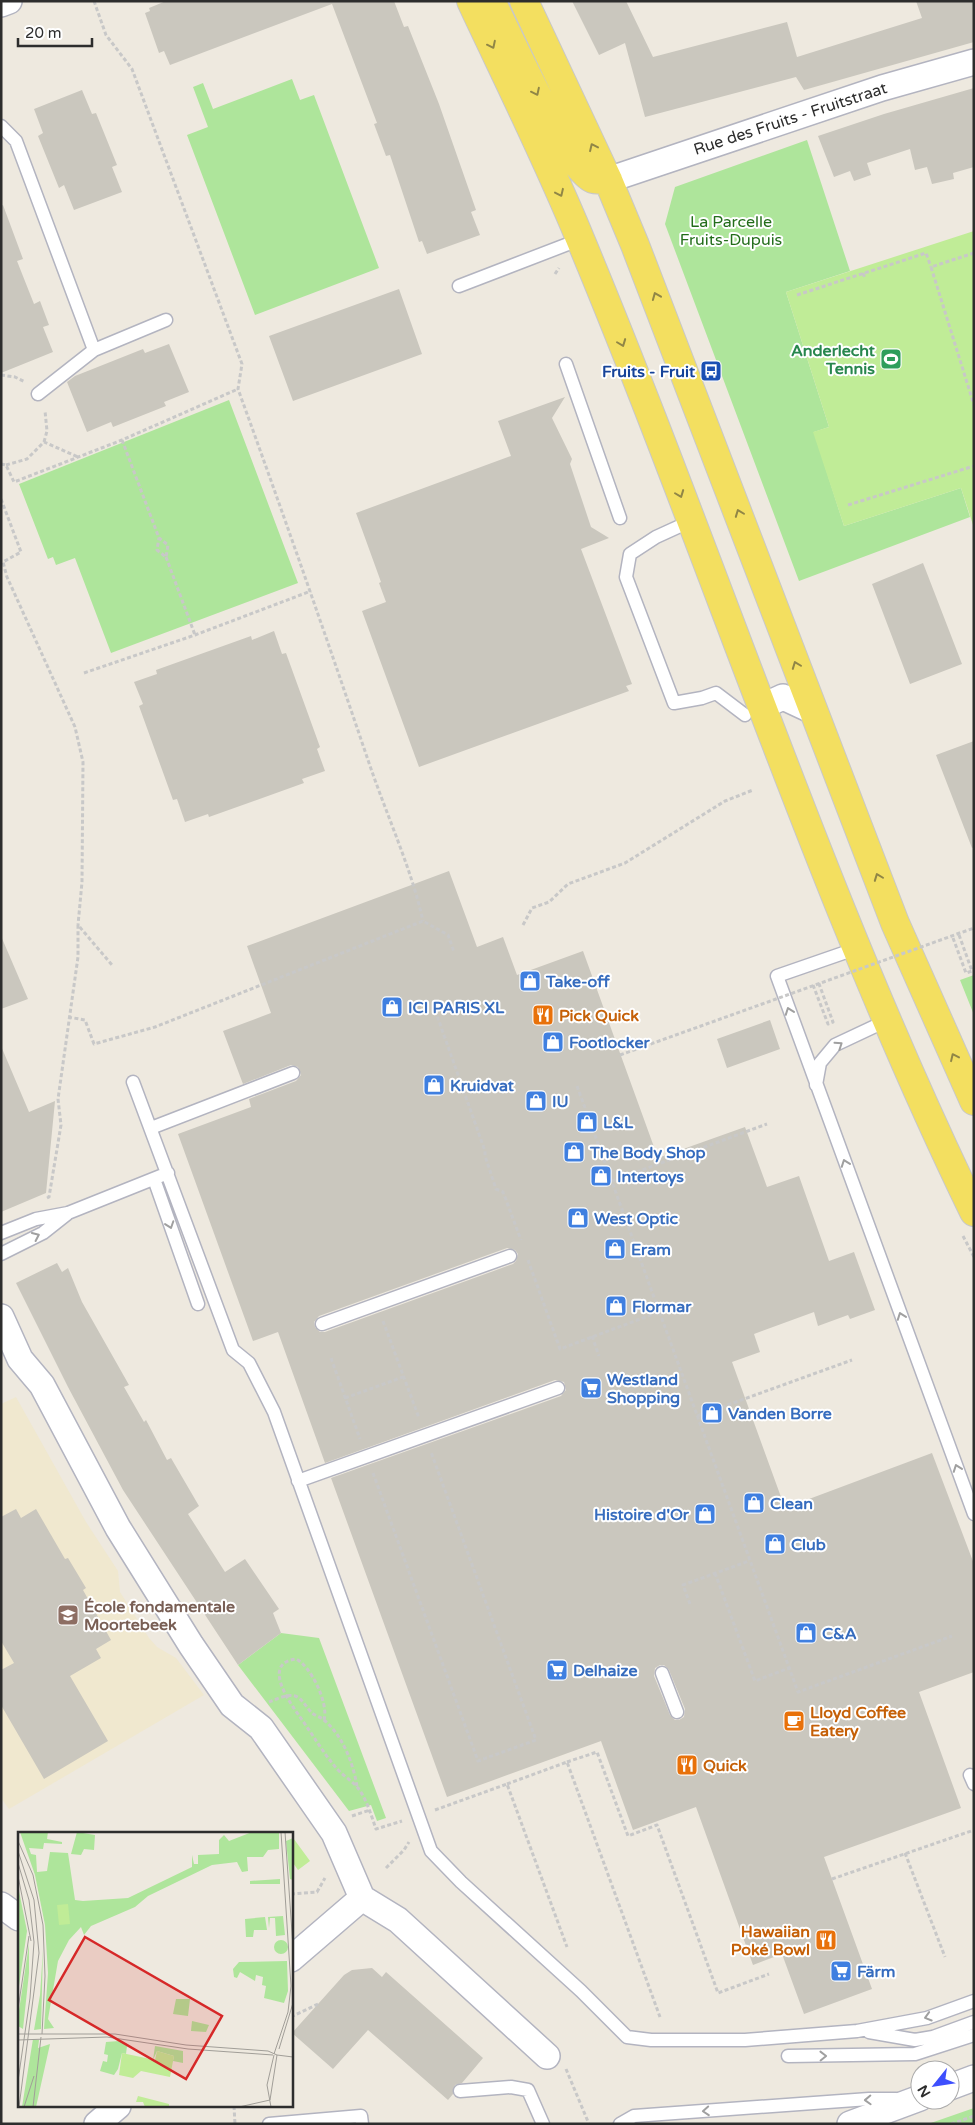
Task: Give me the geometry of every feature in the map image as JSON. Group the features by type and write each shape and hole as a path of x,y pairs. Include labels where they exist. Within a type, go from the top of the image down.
{"main road":[{"path":"471,1 581,239 690,521 753,711 930,1123 974,1212"},
{"path":"491,1 547,113 576,163 592,179 608,180"},
{"path":"524,1 608,180 680,356 895,922 974,1102"}],"street":[{"path":"1,4 8,1"},
{"name":"Rue des Fruits - Fruitstraat","path":"608,180 882,88 974,62"},
{"path":"753,711 783,698 814,711"},
{"path":"1,1317 20,1359 42,1385 118,1528 232,1704 261,1728 334,1833 362,1898 398,1920 552,2063"},
{"path":"292,1958 362,1898"},
{"path":"1,1905 18,1917"},
{"path":"960,2083 974,2078"},
{"path":"850,2124 910,2102"},
{"path":"97,2124 116,2108"}],"lane":[{"path":"1,126 16,141 94,350"},
{"path":"459,286 581,239"},
{"path":"38,394 94,350 166,320"},
{"path":"566,364 620,518"},
{"path":"690,521 656,537 630,554 626,577 674,703 702,698 716,692 753,711"},
{"path":"855,949 777,976 974,1514"},
{"path":"816,1085 820,1063 835,1045 886,1021"},
{"path":"151,1128 293,1073"},
{"path":"133,1082 233,1350 249,1363 274,1412 431,1851 461,1882 581,1991 627,2036 651,2040 745,2040 857,2030 927,2018 974,2001"},
{"path":"1,1233 36,1219 68,1213 168,1173"},
{"path":"154,1179 198,1304"},
{"path":"1,1254 43,1233 68,1213"},
{"path":"322,1324 510,1256"},
{"path":"298,1481 558,1388"},
{"path":"662,1673 677,1712"},
{"path":"857,2030 915,2040 974,2022"},
{"path":"788,2056 916,2054 974,2035"},
{"path":"460,2092 511,2087 528,2090 542,2124"},
{"path":"620,2124 634,2116 869,2099 910,2099"},
{"path":"269,2124 361,2116 362,2124"}],"path":[{"path":"94,1 106,35 132,69 242,364 238,390 311,591 368,760 417,895 422,922"},
{"path":"797,295 926,253 974,405"},
{"path":"931,267 974,253"},
{"path":"863,273 865,278"},
{"path":"79,457 44,442 27,459 4,464 14,482 79,457 122,440 238,390"},
{"path":"122,440 159,538 157,550 166,557"},
{"path":"848,505 974,466"},
{"path":"1,499 21,552 3,562 7,577 75,727 83,762 82,882 78,925 78,957 68,1017 58,1099 61,1125 49,1197 41,1200"},
{"path":"159,538 168,545 166,557 196,635"},
{"path":"84,673 196,635 311,591"},
{"path":"523,925 532,908 549,902 568,884 625,863 725,801 753,790"},
{"path":"68,1017 84,1020 94,1044 125,1036 155,1027 422,922 448,935 454,952"},
{"path":"78,925 112,965"},
{"path":"620,1055 958,932 974,928"},
{"path":"953,938 966,973 972,971 958,932"},
{"path":"813,985 828,1024 833,1022 817,978"},
{"path":"459,1001 435,1010 485,1151 484,1156 496,1189 503,1192 522,1245"},
{"path":"577,1086 798,1692 952,1636"},
{"path":"612,1181 767,1124"},
{"path":"526,1254 560,1349 659,1312"},
{"path":"383,1319 421,1423"},
{"path":"592,1336 599,1356"},
{"path":"331,1358 362,1444"},
{"path":"697,1416 852,1360"},
{"path":"345,1398 404,1376"},
{"path":"372,1471 478,1761 536,1740 431,1451"},
{"path":"690,1604 684,1584 749,1561"},
{"path":"715,1573 755,1681 789,1668"},
{"path":"324,1720 325,1709 313,1676 303,1662 296,1659 287,1661 281,1672 280,1679 284,1696 318,1746 339,1771 357,1786"},
{"path":"271,1701 284,1696 300,1698 309,1710 324,1720 342,1743 354,1771 357,1786 370,1810 376,1829 406,1820"},
{"path":"429,1812 597,1752 628,1836 657,1825 718,1993 769,1974"},
{"path":"567,1762 660,2016"},
{"path":"507,1784 566,1947"},
{"path":"361,1813 370,1810"},
{"path":"832,1879 974,1830"},
{"path":"386,1868 404,1850 411,1837"},
{"path":"905,1853 945,1957"},
{"path":"292,1894 317,1892 328,1874"},
{"path":"292,2017 318,2004"},
{"path":"552,2063 567,2070 589,2124"},
{"path":"234,2108 235,2124"},
{"path":"951,2124 974,2116"}],"shaded area":[{"name":"École fondamentale Moortebeek","path":"16,1397 86,1522 118,1571 120,1592 149,1638 157,1647 176,1658 204,1695 9,1809 1,1798 1,1404"}],"green space":[{"path":"292,79 300,100 314,95 379,268 255,315 187,135 208,127 193,87 203,83 213,109"},
{"name":"La Parcelle Fruits-Dupuis","path":"807,140 850,271 786,292 829,427 814,432 844,526 961,488 970,517 799,581 665,224 675,187"},
{"name":"Anderlecht Tennis","path":"974,231 974,528 961,488 844,526 813,432 829,427 786,292"},
{"path":"229,400 298,583 111,653 75,558 56,565 53,557 48,559 19,484"},
{"path":"974,975 974,1015 960,980"},
{"path":"281,1633 319,1638 386,1818 377,1821 371,1805 349,1811 238,1665"},
{"path":"292,1836 310,1861 298,1870 292,1861"},
{"path":"974,2108 974,2124 928,2124"}],"building":[{"path":"166,1 394,1 404,27 408,26 439,104 476,210 471,212 480,235 427,254 422,241 419,242 390,155 386,156 374,124 377,123 332,4 170,65 164,51 159,53 145,13 150,11 149,8"},
{"path":"572,1 626,1 653,57 787,22 797,57 922,18 916,1 974,1 974,42 804,90 796,77 645,117 625,43 599,55"},
{"path":"974,88 974,167 953,173 954,179 932,184 927,167 915,170 910,149 867,163 871,175 854,181 850,171 834,177 818,136 884,114"},
{"path":"82,90 92,114 96,113 117,165 112,167 122,192 74,210 64,185 59,188 38,136 43,133 34,109"},
{"path":"3,205 23,259 17,261 34,304 40,301 49,325 43,327 53,352 1,373 1,206"},
{"path":"399,289 422,354 293,401 269,336"},
{"path":"169,344 189,392 164,402 166,406 113,427 111,422 87,432 67,382 75,376 143,349 145,353"},
{"path":"565,397 552,418 572,459 570,464 591,527 609,538 581,549 632,684 626,686 629,691 419,767 362,611 386,602 379,583 381,582 356,513 511,456 498,421"},
{"path":"923,563 962,664 910,684 872,584"},
{"path":"274,631 282,654 286,653 320,747 317,749 325,771 302,779 304,783 209,817 208,814 185,822 177,799 173,800 139,706 143,704 134,682 157,674 156,670 251,636 252,640"},
{"path":"974,741 974,847 972,848 936,755"},
{"path":"449,871 477,947 503,937 517,975 583,951 658,1158 745,1127 767,1187 799,1176 829,1261 854,1252 875,1310 850,1319 848,1315 818,1326 814,1312 754,1334 760,1352 732,1362 785,1508 932,1453 974,1564 974,1672 919,1692 961,1808 824,1857 872,1989 804,2014 782,1954 753,1965 696,1807 633,1830 601,1741 447,1797 331,1478 561,1396 566,1390 564,1382 555,1380 325,1463 278,1332 253,1341 178,1134 251,1107 249,1099 296,1081 301,1075 298,1067 291,1065 243,1084 223,1031 271,1013 247,946","holes":["507,1248 515,1250 518,1254 513,1264 325,1332 320,1332 315,1327 314,1322 319,1316","664,1665 669,1670 685,1709 684,1717 679,1720 675,1720 670,1715 654,1676 655,1668"]},
{"path":"1,936 28,999 1,1009"},
{"path":"770,1020 780,1049 727,1068 717,1039"},
{"path":"1,1046 29,1112 55,1101 46,1193 1,1212"},
{"path":"57,1263 62,1272 68,1268 82,1302 129,1385 124,1387 144,1422 146,1420 167,1460 171,1458 199,1506 188,1514 225,1572 245,1559 279,1609 273,1613 281,1633 238,1665 123,1490 68,1387 16,1283"},
{"path":"16,1509 21,1518 36,1509 65,1559 68,1558 86,1588 83,1590 111,1640 96,1649 101,1658 70,1676 108,1741 44,1779 1,1705 1,1670 14,1663 1,1641 1,1517"},
{"path":"372,1968 382,1977 386,1972 483,2058 462,2083 455,2085 453,2094 448,2100 368,2030 333,2069 292,2033 344,1975 352,1970"}],"place":[{"name":"Anderlecht Tennis","path":"891,359"},
{"name":"Fruits - Fruit","path":"711,371"},
{"name":"Take-off","path":"530,981"},
{"name":"ICI PARIS XL","path":"392,1007"},
{"name":"Pick Quick","path":"543,1015"},
{"name":"Footlocker","path":"553,1042"},
{"name":"Kruidvat","path":"434,1085"},
{"name":"IU","path":"536,1101"},
{"name":"L&L","path":"587,1122"},
{"name":"The Body Shop","path":"574,1152"},
{"name":"Intertoys","path":"601,1176"},
{"name":"West Optic","path":"578,1218"},
{"name":"Eram","path":"615,1249"},
{"name":"Flormar","path":"616,1306"},
{"name":"Westland Shopping","path":"591,1388"},
{"name":"Vanden Borre","path":"712,1413"},
{"name":"Clean","path":"754,1503"},
{"name":"Histoire d'Or","path":"705,1514"},
{"name":"Club","path":"775,1544"},
{"name":"École fondamentale Moortebeek","path":"68,1615"},
{"name":"C&A","path":"806,1633"},
{"name":"Delhaize","path":"557,1670"},
{"name":"Lloyd Coffee Eatery","path":"794,1721"},
{"name":"Quick","path":"687,1765"},
{"name":"Hawaiian Poké Bowl","path":"826,1940"},
{"name":"Färm","path":"841,1971"}]}
